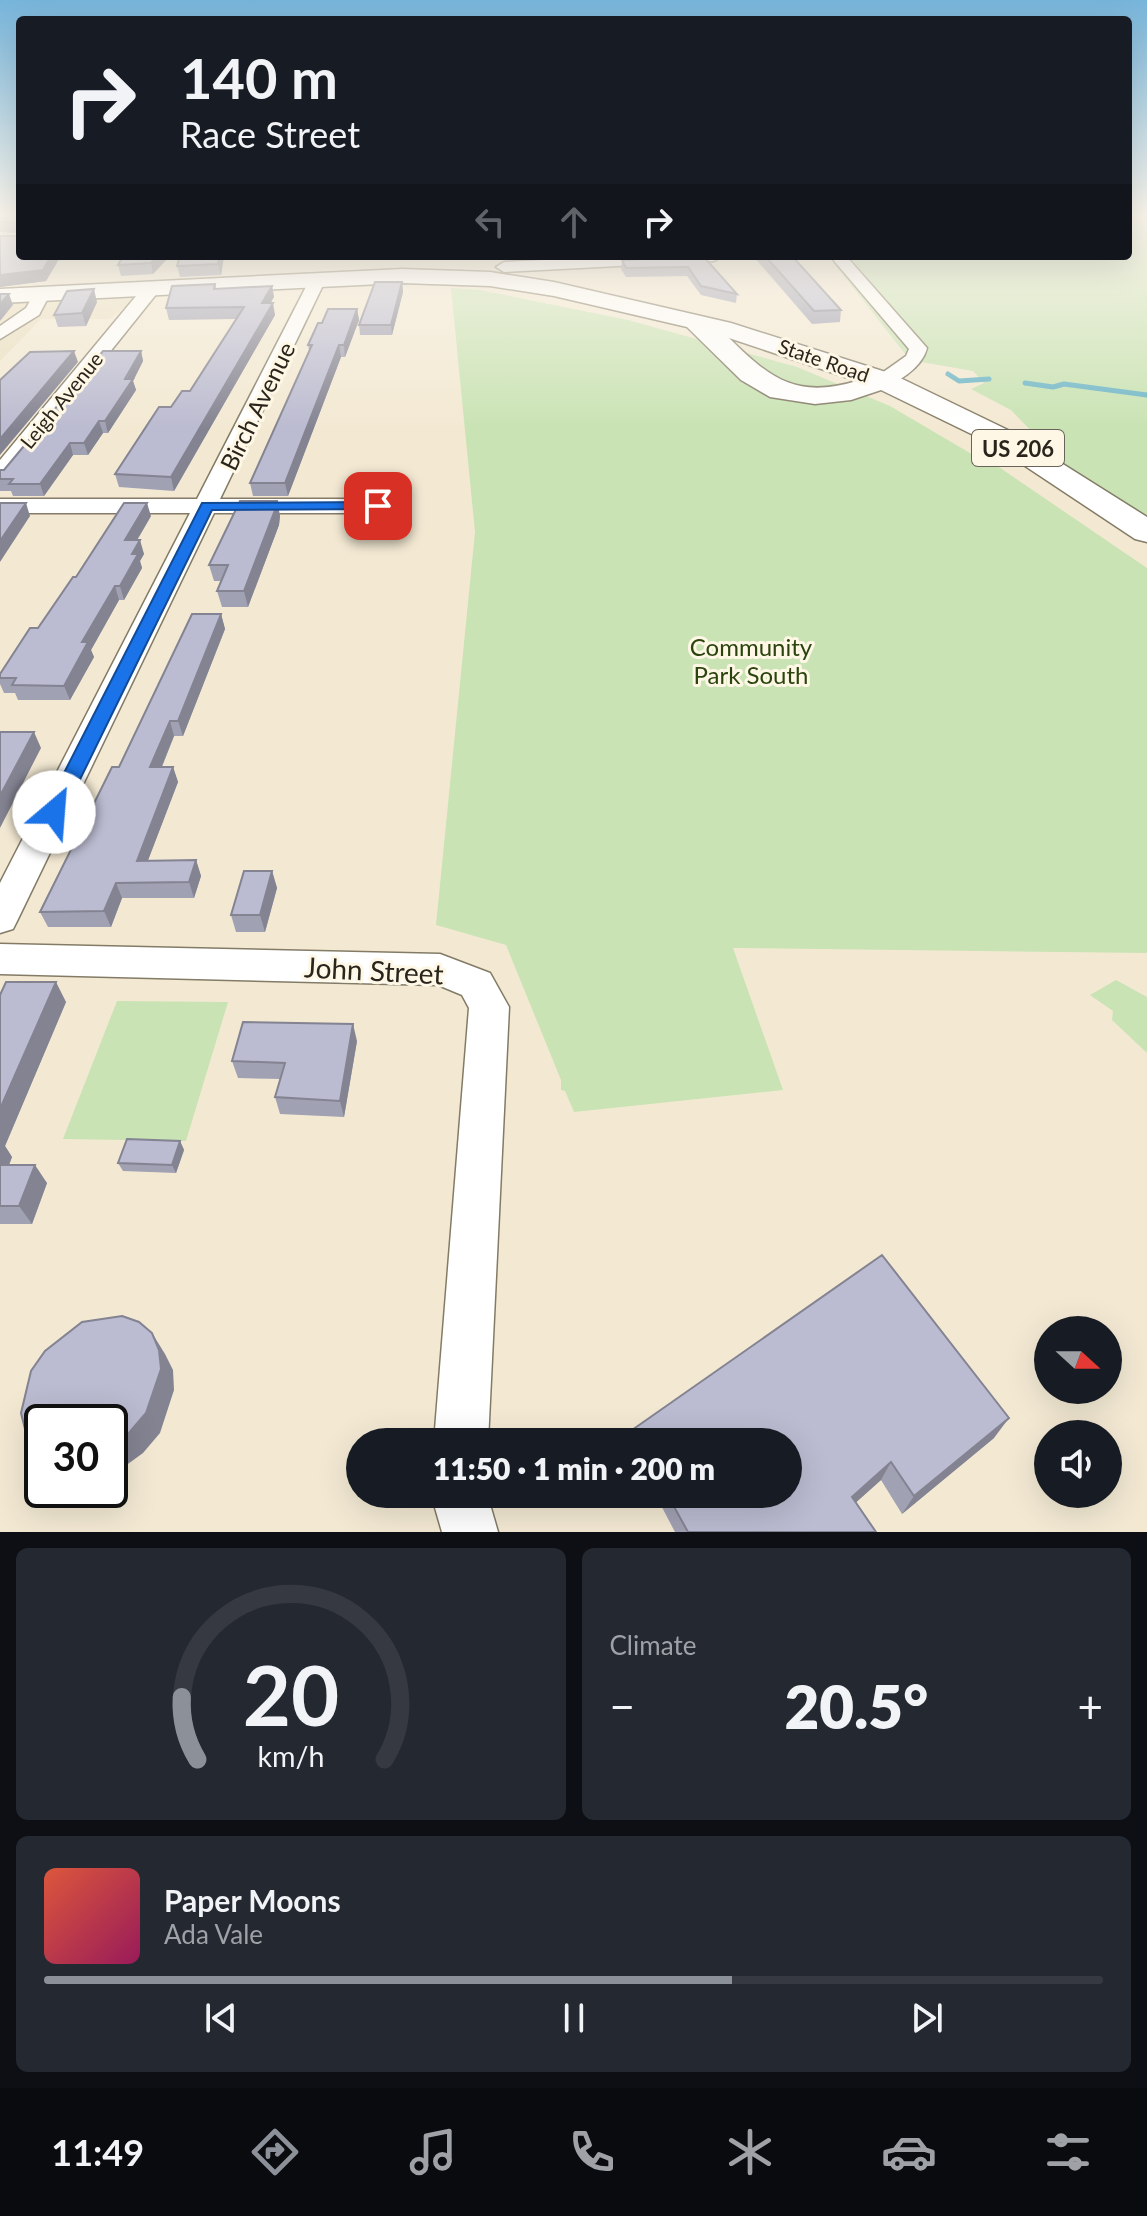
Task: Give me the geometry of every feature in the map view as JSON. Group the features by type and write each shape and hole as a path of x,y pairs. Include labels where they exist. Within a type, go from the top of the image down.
{"highway":[{"name":"US 206","path":"0,296 161,287"},
{"name":"State Road","path":"538,287 663,313 773,342 882,380 1002,438 1147,532"},
{"path":"663,313 713,336 752,376 773,387 808,394 836,395 860,391 882,380"}],"street":[{"name":"Birch Avenue","path":"0,919 314,287"},
{"path":"865,287 918,348 915,359 882,380"},
{"name":"Leigh Avenue","path":"0,474 152,288"},
{"path":"0,334 33,311 42,294"},
{"path":"0,506 378,506"},
{"name":"John Street","path":"0,959 408,969 458,974 476,984 489,1007 462,1428"},
{"path":"463,1508 470,1532"}],"shaded area":[{"path":"138,295 110,319 41,319 0,361 0,302"}],"green space":[{"path":"853,287 1147,287 1147,523 1073,474 1011,410 971,389 984,383 973,371 910,360"},
{"name":"Community Park South","path":"451,288 480,290 628,320 797,367 890,406 992,466 987,459 1147,568 1147,953 733,948 783,1090 574,1112 565,1091 561,1090 561,1080 506,945 436,925 475,532"},
{"path":"1116,980 1147,997 1147,1053 1112,1020 1113,1011 1090,995"},
{"path":"117,1001 228,1002 186,1141 63,1139"}],"building":[{"path":"172,287 271,287 262,303 273,303 171,477 115,474 159,407 171,407 182,391 190,391 244,307 166,308"},
{"path":"373,287 401,287 391,325 359,325"},
{"path":"708,287 731,287 737,294"},
{"path":"793,287 821,287 841,310 814,311"},
{"path":"94,289 82,313 54,315 67,291"},
{"path":"0,294 9,294 0,304"},
{"path":"328,309 357,309 344,345 339,345 285,483 250,483 312,345 308,345"},
{"path":"74,351 0,439 0,380 30,352"},
{"path":"103,351 141,351 125,379 133,379 105,421 99,421 84,443 70,443 40,484 9,484 13,479 0,479 0,470 4,470"},
{"path":"240,501 277,501 244,591 217,591 228,565 209,565"},
{"path":"0,503 26,503 0,541"},
{"path":"124,503 147,503 125,540 140,540 132,554 138,554 82,642 88,642 64,686 12,685 16,678 0,678 30,628 38,628"},
{"path":"192,614 221,614 178,721 170,721 150,767 173,767 137,861 196,860 189,882 116,883 104,911 40,912 112,767 119,767"},
{"path":"0,732 34,732 0,796"},
{"path":"244,871 272,871 260,915 231,915"},
{"path":"6,982 56,982 0,1109 0,995"},
{"path":"243,1022 353,1024 340,1101 275,1097 285,1063 232,1061"},
{"path":"127,1139 180,1141 172,1165 118,1163"},
{"path":"0,1165 35,1165 19,1206 0,1206"},
{"path":"882,1255 1009,1418 914,1496 891,1462 852,1497 876,1532 688,1532 675,1508 802,1508 802,1428 635,1428"},
{"path":"122,1316 139,1322 152,1333 159,1350 161,1369 146,1413 128,1434 128,1404 24,1404 24,1425 21,1413 31,1371 45,1351 82,1322"}],"waterway":[{"path":"948,374 959,381 989,379"},
{"path":"1025,383 1053,387 1064,384 1147,395"}],"route":[{"path":"54,812 207,506 378,506"}]}
